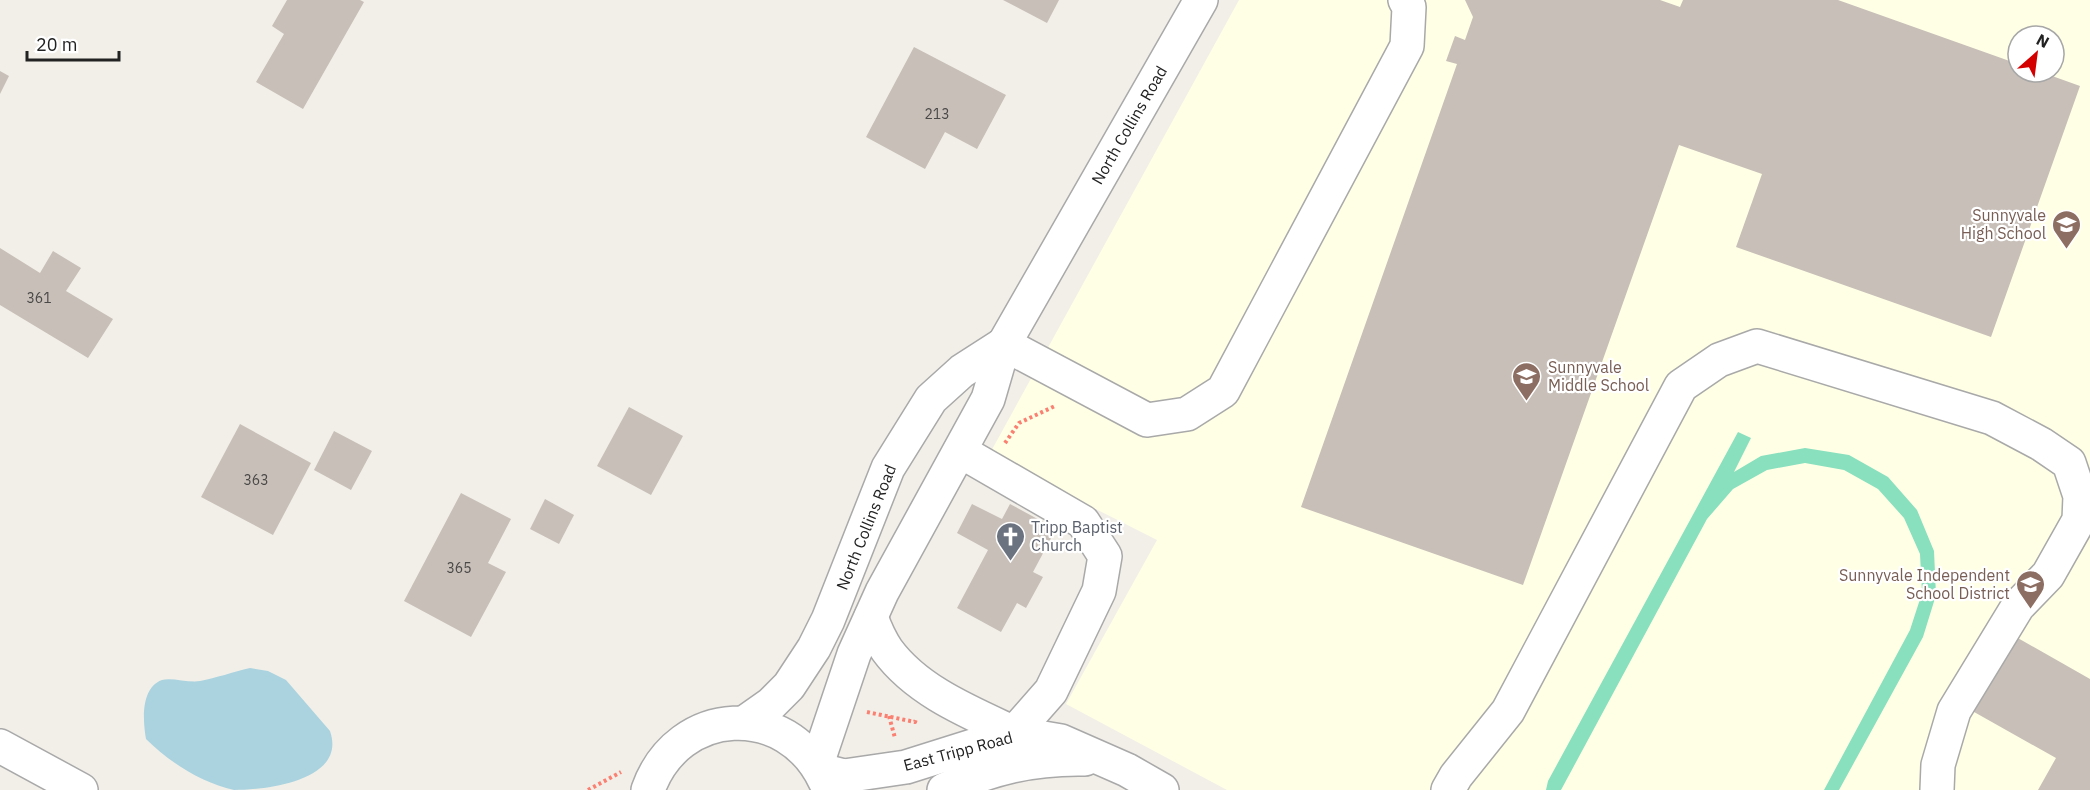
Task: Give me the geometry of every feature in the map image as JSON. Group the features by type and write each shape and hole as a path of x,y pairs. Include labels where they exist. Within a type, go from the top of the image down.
{"street":[{"name":"North Collins Road","path":"822,775 854,654 882,592 988,399 1004,344 1201,0"},
{"path":"1004,344 1147,420 1187,414 1223,391 1407,46 1409,7 1405,0"},
{"name":"North Collins Road","path":"744,723 771,704 789,686 814,648 828,620 888,468 931,399 962,371 1004,344"},
{"path":"1448,790 1456,776 1508,711 1681,386 1719,360 1757,346 1992,418 2041,444 2069,464 2080,496 2079,520 2048,575 2018,606 1954,711 1938,765 1937,790"},
{"path":"871,617 886,649 902,668 963,709 1014,733 1051,691 1099,591 1105,556 1083,522 960,451"},
{"path":"643,784 670,751 691,734 716,725 744,723 770,728 797,742 822,775"},
{"name":"East Tripp Road","path":"822,775 844,776 906,767 1014,733 1061,741 1127,770 1162,790"},
{"path":"0,746 81,790"},
{"name":"East Tripp Road","path":"944,790 967,780 1019,764 1053,759 1085,759 1127,770"}],"path":[{"path":"988,468 1019,423 1054,407 1069,379"},
{"path":"867,712 889,716"}],"shaded area":[{"name":"Sunnyvale Middle School","path":"1239,0 2090,0 2090,790 1227,790 1066,704 1157,540 989,455"}],"green space":[{"path":"1738,432 1751,438 1734,472 1761,456 1805,448 1849,455 1888,477 1917,510 1934,551 1936,595 1923,637 1839,790 1824,790 1910,630 1922,593 1920,554 1904,518 1878,489 1844,470 1805,463 1767,470 1733,489 1707,519 1561,790 1546,790 1548,781"}],"water":[{"path":"250,668 268,671 286,680 330,731 332,748 327,761 316,771 284,784 266,788 234,790 198,777 165,756 146,739 144,724 146,698 155,684 166,679 200,681"}],"building":[{"path":"287,0 360,0 364,2 303,109 256,82 284,34 272,26"},
{"path":"1003,0 1059,0 1047,23"},
{"path":"1465,0 1660,0 1680,7 1683,0 1838,0 2006,60 2006,84 2066,84 2066,81 2080,86 1991,337 1736,247 1762,174 1679,145 1523,585 1301,507 1457,64 1446,61 1455,36 1465,40 1473,17"},
{"path":"914,47 1006,95 977,149 945,132 925,169 866,137"},
{"path":"0,71 9,76 0,94"},
{"path":"0,248 40,273 53,251 81,268 66,291 113,319 88,358 0,305"},
{"path":"629,407 683,436 651,495 597,466"},
{"path":"240,424 311,463 273,535 201,497"},
{"path":"334,431 372,451 351,490 314,470"},
{"path":"461,493 511,519 488,563 506,572 471,637 404,601"},
{"path":"545,499 574,515 559,544 530,529"},
{"name":"Tripp Baptist Church","path":"972,504 1002,519 1010,504 1056,529 1033,572 1043,577 1026,608 1017,603 1001,632 957,608 988,550 957,533"},
{"path":"2009,633 2090,679 2090,790 2038,790 2056,758 1967,708"}],"place":[{"name":"Sunnyvale High School","path":"2067,250"},
{"name":"Sunnyvale Middle School","path":"1527,402"},
{"name":"Tripp Baptist Church","path":"1010,562"},
{"name":"Sunnyvale Independent School District","path":"2031,610"}]}
